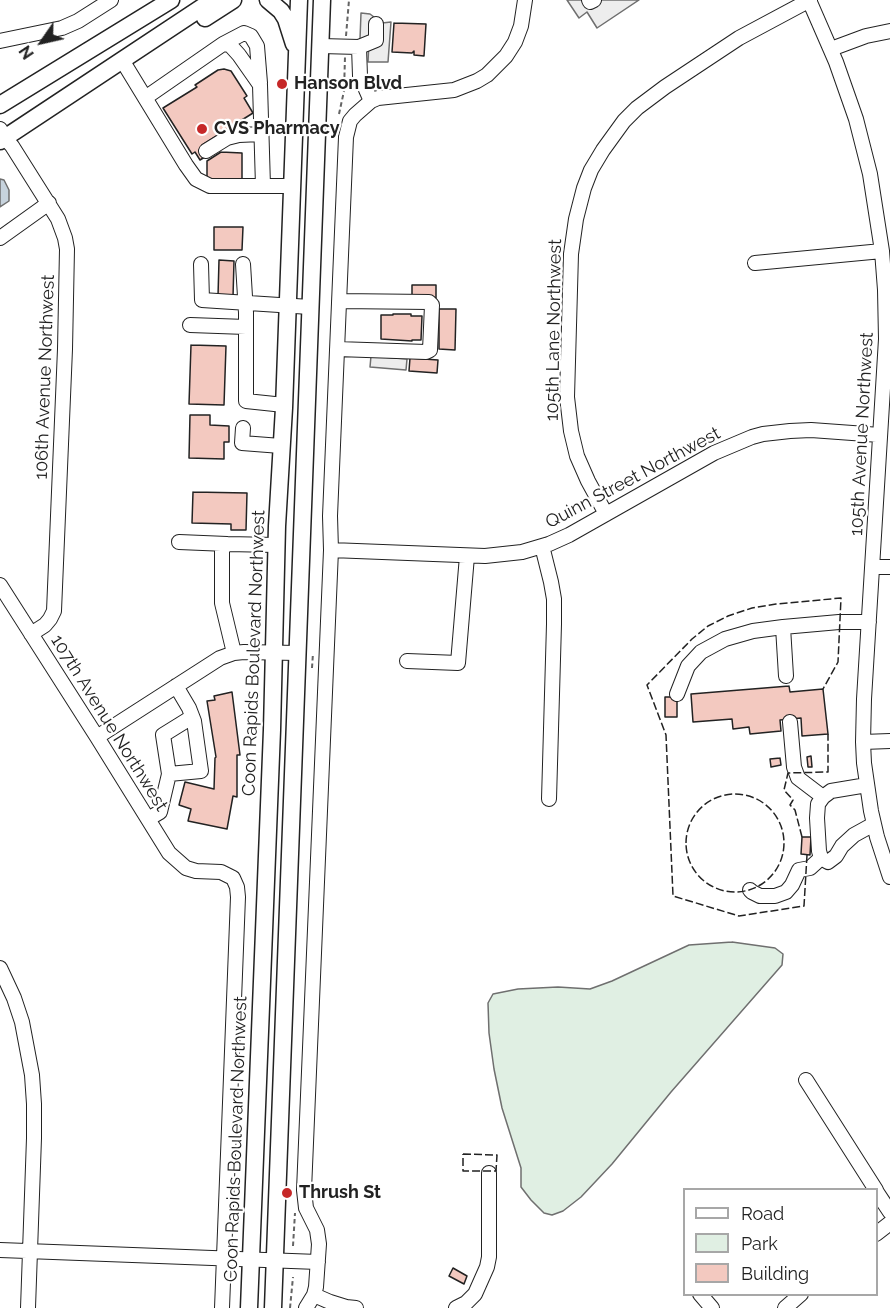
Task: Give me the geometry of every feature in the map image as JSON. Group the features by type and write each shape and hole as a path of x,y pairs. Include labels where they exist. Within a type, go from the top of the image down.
{"main road":[{"path":"0,105 171,0"},
{"path":"2,136 213,0"},
{"path":"122,60 153,50 233,0"},
{"path":"268,0 281,11 286,19 297,53"},
{"name":"Coon Rapids Boulevard Northwest","path":"249,1308 272,730 276,545 284,405 300,0"},
{"path":"273,1308 322,0"}],"street":[{"path":"0,41 62,28 78,21 111,0"},
{"path":"306,1308 316,1287 319,1237 306,1208 304,1190 331,550 330,516 345,137 350,121 371,101 385,96 454,90 477,81 492,70 511,50 521,26 525,0"},
{"path":"589,0 590,2 594,0"},
{"name":"105th Avenue Northwest","path":"809,0 850,100 883,213 882,251 887,371 880,435 863,742 874,824 890,877"},
{"name":"105th Lane Northwest","path":"606,514 577,456 567,397 571,254 576,219 584,188 603,150 624,121 637,108 664,87 739,38 809,0"},
{"path":"321,46 359,47 376,40 376,24"},
{"path":"831,49 866,36 890,31"},
{"path":"144,98 224,44 244,33 251,36 256,46 260,85 263,186"},
{"path":"224,44 230,45 239,55 260,85"},
{"path":"359,47 360,76 371,101"},
{"path":"122,60 196,179 210,186 292,186"},
{"path":"186,165 228,138 261,134"},
{"name":"106th Avenue Northwest","path":"2,136 12,146 49,203 62,227 67,249 59,527 54,611 45,625 31,634"},
{"path":"0,238 49,203"},
{"path":"755,263 882,251"},
{"path":"201,264 202,300 310,307"},
{"path":"243,264 246,303 246,401 284,405"},
{"path":"337,349 426,352 430,350 432,306 429,302 339,302"},
{"path":"190,325 246,327"},
{"path":"243,428 242,443 281,446"},
{"name":"Quinn Street Northwest","path":"331,550 466,556 522,552 569,535 714,453 752,437 790,431 880,435"},
{"path":"179,542 276,545"},
{"path":"227,544 222,549 222,603 234,653"},
{"path":"542,546 551,582 554,607 549,799"},
{"path":"407,661 458,663 466,556"},
{"path":"873,567 890,567"},
{"name":"107th Avenue Northwest","path":"0,585 170,853 186,868 196,871"},
{"path":"677,694 688,666 701,652 725,639 753,631 783,627 869,622"},
{"path":"783,627 786,676"},
{"path":"97,737 220,658 234,653 297,653"},
{"path":"170,774 201,771 192,717 176,686"},
{"path":"148,819 160,812 170,774 163,735 192,717"},
{"path":"790,722 794,767 798,778 824,796"},
{"path":"863,742 890,741"},
{"path":"867,785 831,791 818,804 821,858 828,862 854,835 874,824"},
{"path":"750,890 760,896 775,896 786,892 799,870 810,867 821,858"},
{"name":"Coon Rapids Boulevard Northwest","path":"196,871 221,872 233,878 237,886 222,1308"},
{"path":"0,968 22,1022 32,1075 34,1138 27,1308"},
{"path":"806,1080 875,1188"},
{"path":"456,1308 475,1294 487,1267 489,1173"},
{"path":"878,1193 890,1212"},
{"path":"878,1232 890,1223"},
{"path":"0,1250 318,1262"},
{"path":"314,1294 330,1302 356,1308"},
{"path":"702,1296 712,1308"},
{"path":"785,1308 799,1296"}],"path":[{"path":"346,40 349,0"},
{"path":"290,1308 293,1277"}],"green space":[{"path":"732,942 775,948 783,954 782,965 671,1092 612,1164 581,1197 563,1211 552,1215 544,1213 521,1187 521,1168 502,1108 489,1033 488,1003 493,994 518,989 558,987 590,989 689,945"}],"shaded area":[{"path":"567,0 639,0 597,28 587,12 579,18"},
{"path":"361,13 370,14 382,23 391,22 388,62 368,62 369,40 360,39"},
{"path":"0,179 4,180 9,190 9,201 0,207"},
{"path":"371,356 407,359 406,370 370,367"}],"building":[{"path":"394,23 426,24 424,56 414,55 414,51 412,53 392,52"},
{"name":"CVS Pharmacy","path":"218,70 231,71 247,96 244,98 253,113 202,145 208,155 200,160 195,152 192,154 163,108 197,87 195,85"},
{"path":"221,152 242,153 242,180 207,179 207,161"},
{"path":"214,227 243,227 242,250 214,250"},
{"path":"219,260 234,261 233,297 218,296"},
{"path":"412,285 436,285 436,298 412,298"},
{"path":"439,309 456,309 455,350 439,349"},
{"path":"381,315 422,316 421,340 381,339"},
{"path":"191,345 226,346 224,405 189,404"},
{"path":"410,358 438,360 437,373 409,371"},
{"path":"190,415 210,415 210,425 229,426 229,442 224,442 224,459 189,458"},
{"path":"193,492 247,493 246,530 231,530 231,524 192,523"},
{"path":"789,686 790,692 823,689 828,734 802,736 801,718 780,720 781,731 750,734 749,727 733,729 732,719 693,722 691,694"},
{"path":"232,692 240,755 237,755 237,797 233,796 227,829 188,821 191,809 179,805 185,782 214,789 216,757 207,701 215,700 214,696"},
{"path":"665,697 677,697 677,717 665,717"},
{"path":"811,756 812,767 808,767 807,757"},
{"path":"780,758 781,765 771,767 770,759"},
{"path":"802,837 811,837 810,855 801,854"},
{"path":"453,1268 467,1276 464,1284 449,1276"}],"fence":[{"path":"807,855 804,906 739,916 673,896 666,735 647,685 692,639 708,626 728,616 752,608 776,604 841,598 838,662 823,689"},
{"path":"802,837 795,810 790,805 793,800 784,790 788,773 828,772 828,734"},
{"path":"735,794 754,798 770,808 780,824 784,843 780,862 770,878 754,888 735,892 716,888 700,878 690,862 686,843 690,824 700,808 716,798 735,794"},
{"path":"463,1154 497,1155 496,1171 463,1171 463,1154"}],"place":[{"name":"Hanson Blvd","path":"282,84"},
{"name":"CVS Pharmacy","path":"202,129"},
{"name":"Thrush St","path":"287,1193"}]}
